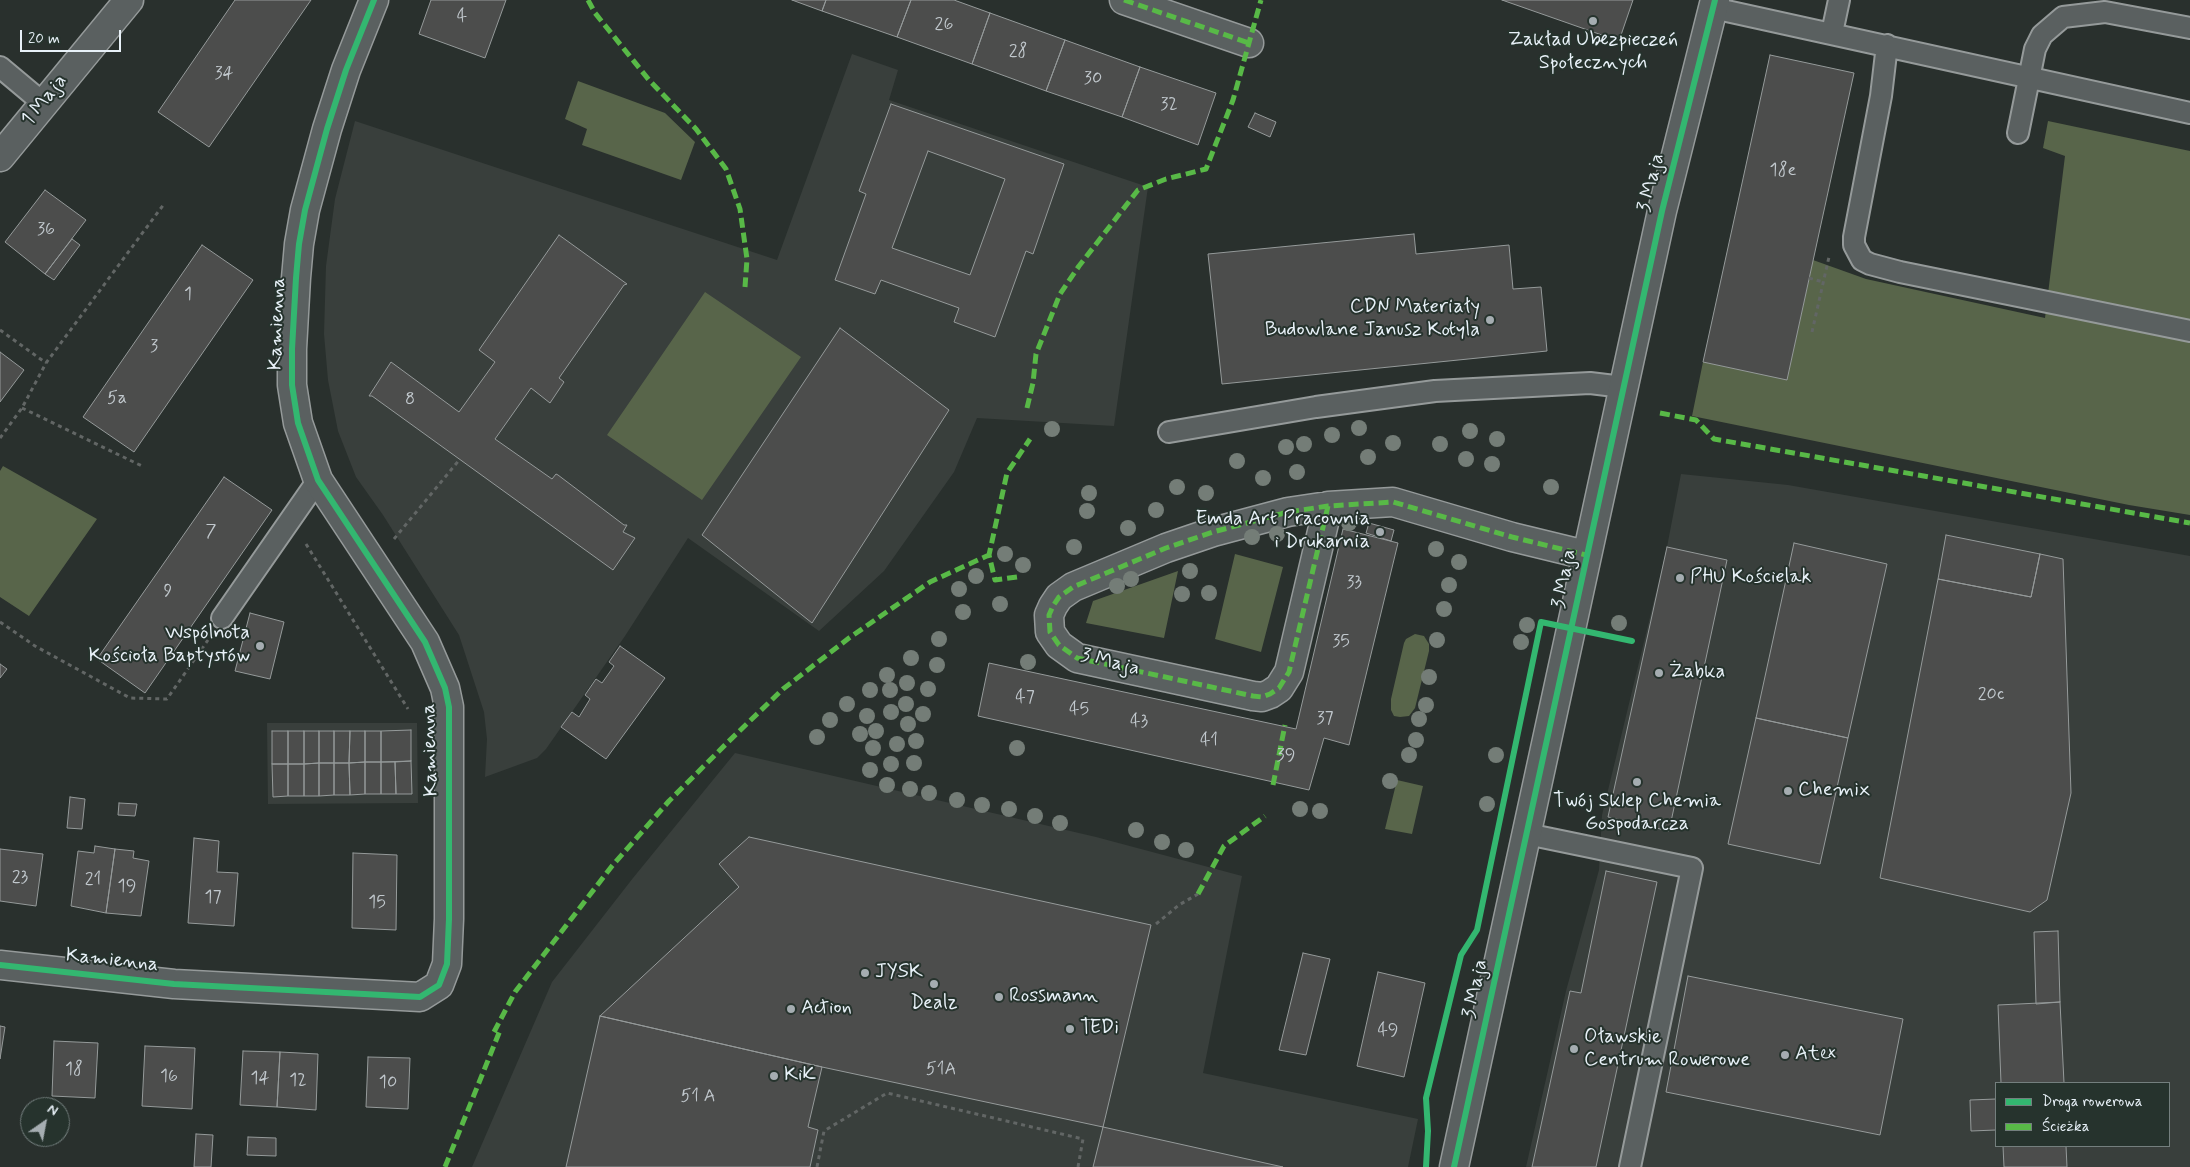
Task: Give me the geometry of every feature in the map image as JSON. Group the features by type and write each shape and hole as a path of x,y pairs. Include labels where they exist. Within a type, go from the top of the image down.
{"street":[{"name":"1 Maja","path":"0,157 129,0"},
{"name":"Kamienna","path":"0,965 174,984 383,995 420,996 439,985 447,964 449,920 449,707 444,688 425,642 318,480 298,423 292,386 292,349 299,244 305,210 327,129 346,70 374,0"},
{"path":"1124,0 1249,43"},
{"name":"3 Maja","path":"1454,1167 1662,211 1714,4"},
{"name":"3 Maja","path":"1328,506 1289,672 1279,688 1270,694 1253,696 1077,658 1059,645 1050,632 1050,615 1053,606 1059,597 1073,587 1213,532 1288,512 1328,506 1392,502 1512,537 1586,555"}],"lane":[{"path":"1832,34 1839,0"},
{"path":"1714,4 1832,34 2190,113"},
{"path":"2018,133 2035,49 2042,35 2063,17 2105,12 2190,28"},
{"path":"1887,45 1881,96 1854,237 1854,245 1862,260 1900,272 2190,331"},
{"path":"0,67 43,103"},
{"path":"1169,432 1316,407 1435,391 1590,383 1623,387"},
{"path":"222,618 318,480"},
{"path":"1526,834 1692,868 1630,1167"}],"path":[{"path":"0,438 22,408 46,363 164,204"},
{"path":"1809,278 1823,282"},
{"path":"0,330 46,363"},
{"path":"22,408 144,467"},
{"path":"390,544 460,459"},
{"path":"290,518 408,709"},
{"path":"0,622 35,646 130,698 167,699 222,618"},
{"path":"1156,924 1179,905 1198,894"},
{"path":"817,1167 824,1131 887,1093 1083,1139 1078,1167"}],"shaded area":[{"path":"852,54 898,70 889,100 1148,187 1114,426 977,418 954,472 884,571 819,631 688,538 625,636 546,749 537,758 485,777 487,739 484,712 459,635 383,515 356,477 338,431 328,380 324,334 326,266 335,199 355,121 777,260"},
{"path":"1681,474 1788,485 2190,556 2190,1167 1526,1167 1566,991 1599,870 1602,815 1667,547"},
{"path":"267,723 417,723 418,803 268,804"},
{"path":"735,753 1096,837 1242,876 1203,1073 1418,1119 1408,1167 472,1167 552,982 633,878"}],"green space":[{"path":"578,81 665,113 695,142 681,180 582,145 587,129 565,119"},
{"path":"2048,121 2190,151 2190,515 2129,505 1692,416 1703,362 1787,379 1813,260 1866,279 2045,318 2065,156 2043,148"},
{"path":"705,292 801,357 702,500 607,435"},
{"path":"3,466 97,519 29,616 0,597 0,471"},
{"path":"1235,554 1283,567 1261,652 1215,639"},
{"path":"1178,571 1164,638 1086,623 1093,601"},
{"path":"1415,634 1424,636 1429,644 1429,651 1415,708 1409,716 1394,716 1391,710 1391,699 1404,643 1406,639"},
{"path":"1397,780 1423,786 1412,834 1385,829"}],"building":[{"path":"235,0 311,0 209,147 158,112"},
{"path":"431,0 506,0 485,58 419,34"},
{"path":"792,0 826,0 822,11"},
{"path":"826,0 911,0 897,37 822,11"},
{"path":"911,0 954,0 990,13 972,64 897,37"},
{"name":"Zakład Ubezpieczeń Społecznych","path":"1502,0 1633,0 1619,41"},
{"path":"990,13 1065,40 1046,91 972,64"},
{"path":"1065,40 1140,67 1122,117 1046,91"},
{"path":"1770,55 1854,73 1787,380 1703,362"},
{"path":"1140,67 1216,93 1198,145 1122,117"},
{"path":"891,104 1064,164 1033,254 1026,251 995,337 954,322 959,308 881,280 875,294 835,280 866,194 859,191","holes":["928,151 1005,179 970,275 892,248"]},
{"path":"1255,113 1276,122 1270,137 1248,127"},
{"path":"45,190 86,220 45,274 5,242"},
{"path":"1414,234 1416,254 1509,245 1513,289 1541,287 1547,351 1222,384 1208,254"},
{"path":"559,235 627,284 624,285 559,378 564,382 550,403 531,388 495,439 552,479 556,474 558,475 624,525 627,525 623,532 635,538 613,570 372,396 369,396 391,362 459,412 495,362 479,350"},
{"path":"72,239 80,245 54,280 45,274"},
{"path":"202,245 253,280 134,452 83,417"},
{"path":"840,328 949,410 812,623 702,535"},
{"path":"0,352 24,370 0,402"},
{"path":"224,477 272,510 145,693 97,659"},
{"name":"Emda Art Pracownia i Drukarnia","path":"1369,523 1394,530 1391,541 1366,533"},
{"path":"1343,529 1398,543 1349,745 1324,738 1309,790 978,716 989,663 1296,729"},
{"path":"1946,535 2040,554 2031,597 1938,579"},
{"path":"1794,543 1887,564 1848,738 1756,718"},
{"path":"1667,547 1727,560 1669,831 1608,817"},
{"path":"2040,554 2063,559 2071,793 2047,900 2030,912 1880,878 1938,579 2031,597"},
{"name":"Wspólnota Kościoła Baptystów","path":"250,613 284,622 270,679 235,671"},
{"path":"620,646 665,678 606,759 561,727 572,712 579,717 590,699 585,695 596,679 602,683 614,666 609,662"},
{"path":"0,664 7,669 0,678"},
{"name":"Chemix","path":"1756,718 1848,738 1820,864 1728,844"},
{"path":"411,730 411,761 381,762 381,731"},
{"path":"272,731 288,731 288,764 272,764"},
{"path":"288,731 304,731 304,764 288,764"},
{"path":"304,731 319,731 319,763 304,764"},
{"path":"319,731 334,731 334,763 319,763"},
{"path":"334,731 350,731 349,763 334,763"},
{"path":"350,731 365,731 365,762 349,763"},
{"path":"365,731 381,731 381,762 365,762"},
{"path":"411,761 412,794 396,794 395,762"},
{"path":"365,762 365,794 350,795 349,763"},
{"path":"365,762 381,762 381,794 365,794"},
{"path":"381,762 395,762 396,794 381,794"},
{"path":"319,763 319,796 304,796 304,764"},
{"path":"319,763 334,763 334,795 319,796"},
{"path":"334,763 349,763 350,795 334,795"},
{"path":"272,764 288,764 288,796 273,797"},
{"path":"288,764 304,764 304,796 288,796"},
{"path":"70,797 85,799 82,829 67,828"},
{"path":"119,803 137,804 135,816 118,815"},
{"path":"749,837 1151,925 1103,1127 822,1067 600,1016 739,887 719,864"},
{"path":"194,838 219,841 217,872 238,873 234,926 188,923"},
{"path":"95,846 115,849 106,913 71,906 78,851 94,853"},
{"path":"0,849 43,854 36,906 0,901"},
{"path":"115,849 134,851 133,858 149,861 141,916 106,913"},
{"path":"353,853 397,855 396,930 352,928"},
{"path":"1606,871 1657,882 1596,1167 1532,1167 1570,991 1581,993"},
{"path":"2058,931 2060,1002 2036,1004 2034,932"},
{"path":"1303,953 1330,959 1306,1055 1279,1050"},
{"path":"1378,972 1425,983 1404,1077 1357,1066"},
{"name":"Atex","path":"1688,976 1903,1019 1880,1135 1666,1092"},
{"path":"2060,1002 2064,1082 2001,1082 1998,1005"},
{"path":"600,1016 822,1067 808,1127 818,1130 810,1167 566,1167"},
{"path":"0,1026 5,1027 0,1059"},
{"path":"54,1041 98,1043 95,1098 52,1096"},
{"path":"145,1046 195,1048 192,1109 142,1106"},
{"path":"243,1051 280,1052 277,1107 240,1105"},
{"path":"280,1052 318,1054 316,1110 277,1107"},
{"path":"368,1057 410,1058 408,1109 366,1107"},
{"path":"1995,1099 1995,1130 1971,1131 1970,1100"},
{"path":"1103,1127 1283,1167 1093,1167"},
{"path":"196,1134 213,1135 211,1167 194,1167"},
{"path":"248,1137 276,1138 276,1156 247,1155"},
{"path":"2003,1147 2066,1147 2067,1167 2004,1167"}],"marked path":[{"path":"588,0 595,13 649,80 696,129 726,169 740,209 747,259 745,287"},
{"path":"1124,0 1249,43"},
{"path":"1027,408 1033,383 1036,354 1060,294 1079,266 1138,190 1166,179 1206,169 1233,100 1261,0"},
{"path":"1660,413 1696,420 1714,439 2190,523"},
{"path":"1017,577 995,580 989,555 1007,473 1030,439"},
{"path":"1328,506 1289,672 1279,688 1270,694 1262,697 1253,696 1077,658 1059,645 1050,632 1049,615 1053,606 1059,597 1073,587 1166,548 1213,532 1288,512 1328,506 1393,502 1512,537 1586,555"},
{"path":"494,1032 515,992 612,866 669,801 728,742 783,689 849,638 930,582 989,555"},
{"path":"1273,785 1285,725"},
{"path":"1198,894 1224,846 1265,816"},
{"path":"445,1167 501,1028"}],"cycle path":[{"path":"0,965 174,984 420,997 439,985 447,964 449,919 449,707 445,688 425,642 318,480 298,423 292,385 296,278 305,210 327,129 346,70 374,0"},
{"path":"1454,1167 1662,211 1715,0"},
{"path":"1426,1167 1428,1131 1426,1098 1461,955 1477,930 1541,622 1632,641"}],"place":[{"name":"Zakład Ubezpieczeń Społecznych","path":"1593,21"},
{"name":"CDN Materiały Budowlane Janusz Kotyla","path":"1490,320"},
{"name":"Emda Art Pracownia i Drukarnia","path":"1380,532"},
{"name":"PHU Kościelak","path":"1680,578"},
{"name":"Wspólnota Kościoła Baptystów","path":"260,646"},
{"name":"Żabka","path":"1659,673"},
{"name":"Twój Sklep Chemia Gospodarcza","path":"1637,782"},
{"name":"Chemix","path":"1788,791"},
{"name":"JYSK","path":"865,973"},
{"name":"Dealz","path":"934,984"},
{"name":"Rossmann","path":"999,997"},
{"name":"Action","path":"791,1009"},
{"name":"TEDi","path":"1070,1029"},
{"name":"Oławskie Centrum Rowerowe","path":"1574,1049"},
{"name":"Atex","path":"1785,1055"},
{"name":"KiK","path":"774,1076"}]}
